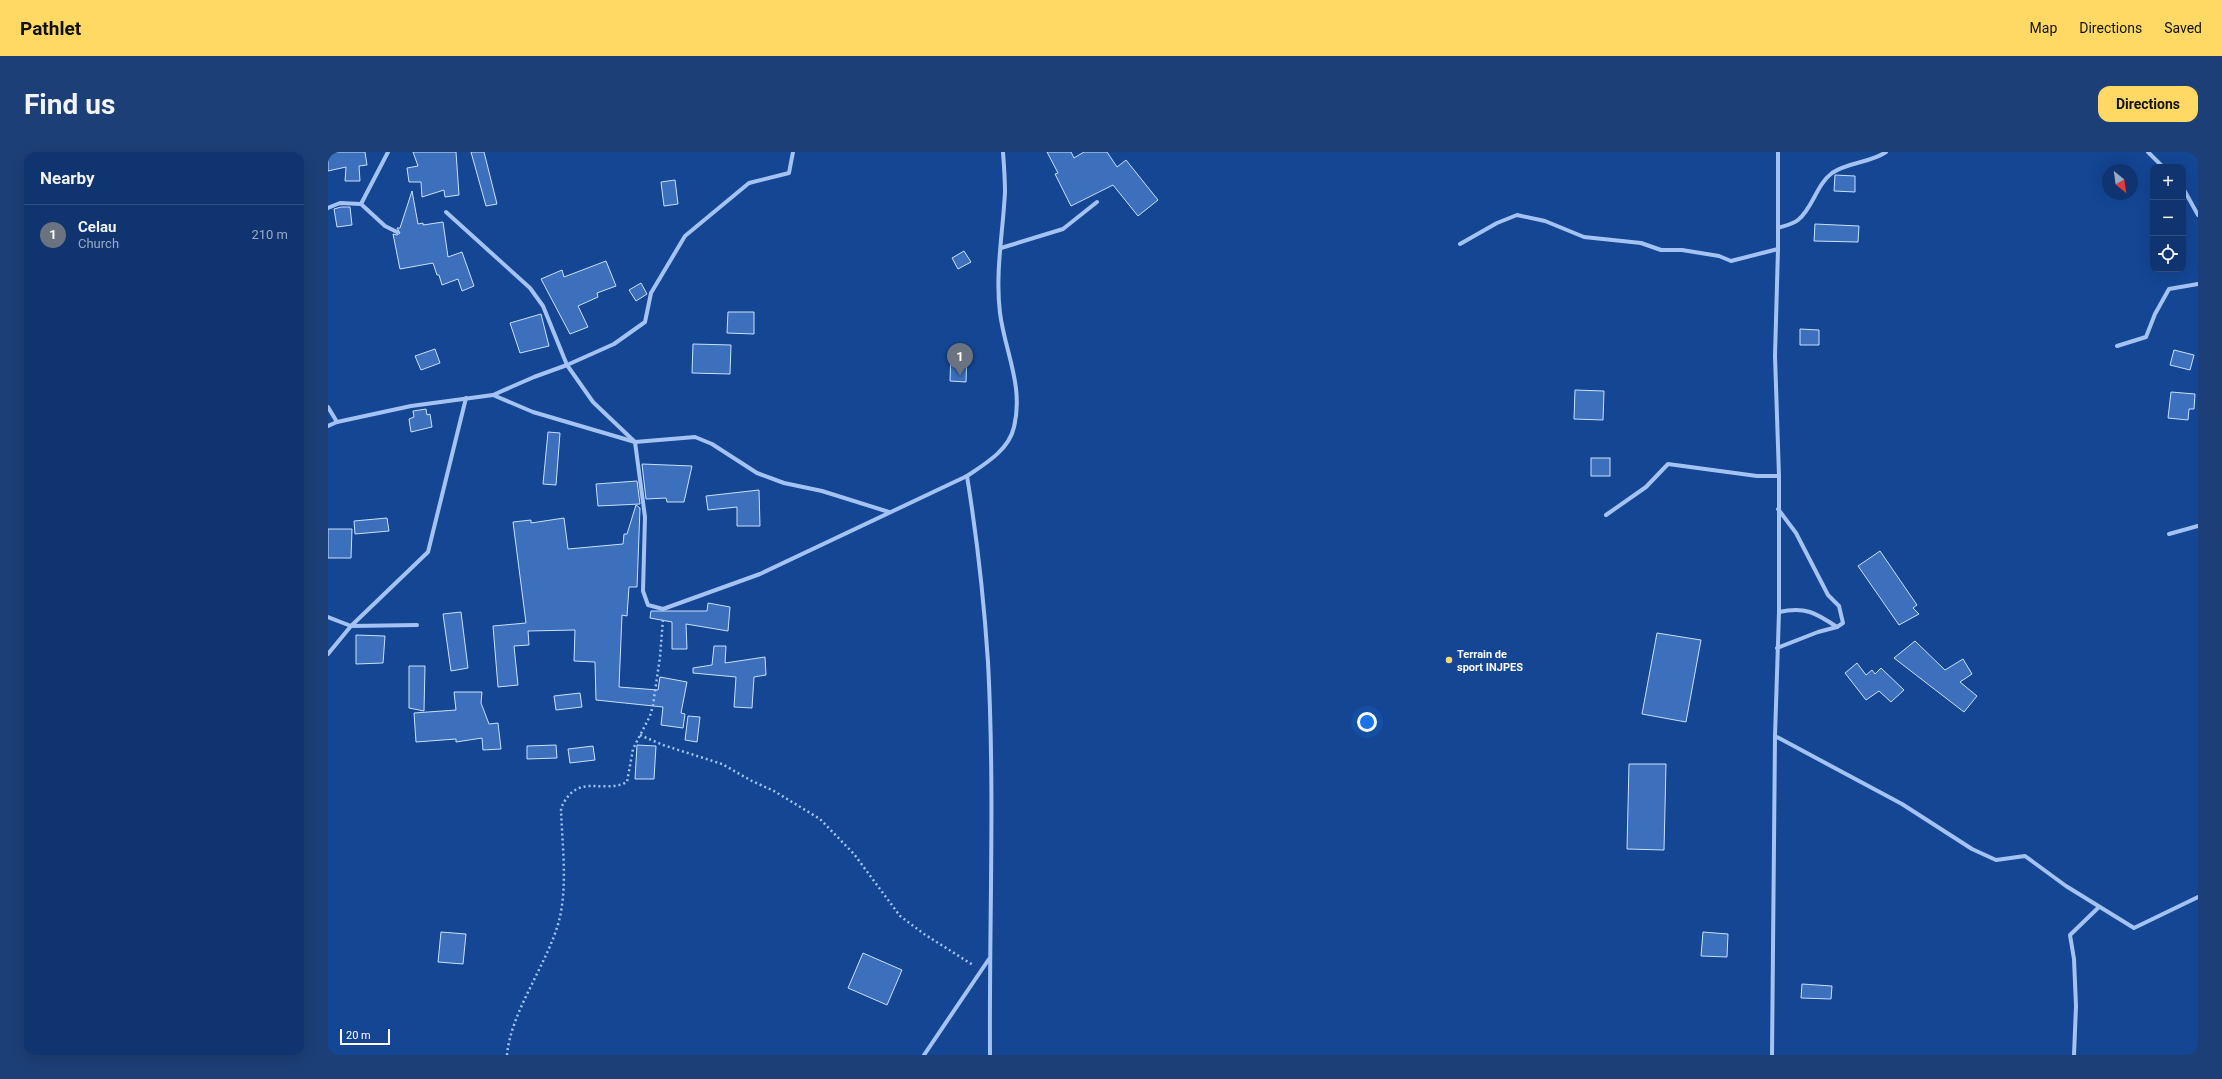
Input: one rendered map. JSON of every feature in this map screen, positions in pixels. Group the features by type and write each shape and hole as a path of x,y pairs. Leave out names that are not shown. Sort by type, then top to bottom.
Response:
{"street":[{"path":"361,204 388,152"},
{"path":"328,426 337,422 411,406 493,395 614,344 645,322 651,293 685,236 749,182 789,173 792,152"},
{"path":"446,212 530,288 543,306 567,365 593,402 635,442 645,518 643,591 648,605 663,609 760,574 967,476 992,459 1008,442 1014,427 1017,397 1014,369 1000,313 1001,248 1005,191 1004,152"},
{"path":"1772,1055 1775,736 1779,612 1779,476 1775,356 1778,249 1778,152"},
{"path":"1778,228 1798,220 1815,194 1832,173 1861,162 1878,158 1886,152"},
{"path":"2148,152 2160,164"},
{"path":"2186,193 2198,215"},
{"path":"1001,248 1063,229 1097,202"},
{"path":"328,208 340,203 361,204 385,226 397,232"},
{"path":"1460,244 1497,223 1517,215 1552,224 1584,238 1641,243 1661,250 1682,250 1719,256 1731,261 1752,257 1778,249"},
{"path":"2117,346 2146,337 2155,314 2169,289 2198,284"},
{"path":"493,395 533,412 635,442 695,436 712,444 757,474 784,483 822,491 889,512"},
{"path":"328,654 351,626 428,552 466,398"},
{"path":"328,407 337,422"},
{"path":"1606,514 1646,487 1668,464 1757,476 1779,476"},
{"path":"967,476 974,521 988,661 991,768 990,1055"},
{"path":"1778,509 1796,533 1828,595 1839,606 1843,623 1837,627 1818,632 1778,648"},
{"path":"2169,534 2198,526"},
{"path":"1779,612 1794,608 1805,610 1837,627"},
{"path":"328,617 351,626 417,625"},
{"path":"1775,736 1902,804 1972,850 1996,860 2025,856 2066,886 2134,928 2198,897"},
{"path":"2074,1055 2076,999 2074,958 2070,935 2099,907"},
{"path":"924,1055 990,959"}],"path":[{"path":"507,1055 513,1030 559,921 563,882 560,808 566,797 574,790 591,786 622,785 627,782 633,749 653,705 660,657 663,609"},
{"path":"640,735 663,745 722,764 752,781 774,791 820,819 854,854 900,916 924,934 981,970"}],"building":[{"path":"328,152 365,152 367,165 359,166 360,181 345,181 346,167 328,171"},
{"path":"413,152 456,152 459,195 445,197 444,190 422,197 421,182 409,182 407,168 418,166"},
{"path":"471,152 484,152 497,204 486,206"},
{"path":"1047,152 1071,152 1074,158 1084,152 1107,152 1117,167 1126,160 1158,200 1138,216 1113,185 1071,206 1055,174 1058,173"},
{"path":"1835,175 1855,176 1855,192 1834,191"},
{"path":"675,180 678,204 664,206 661,182"},
{"path":"412,191 418,224 423,223 423,225 443,222 448,257 462,252 474,286 462,291 458,279 442,285 433,263 400,269 393,234 397,235 400,233 397,228 400,228"},
{"path":"350,207 352,225 337,227 334,209"},
{"path":"1815,224 1859,226 1858,242 1814,241"},
{"path":"964,251 971,262 958,269 952,258"},
{"path":"606,261 616,286 597,293 598,297 578,306 588,327 570,334 541,279 562,270 564,277"},
{"path":"641,283 647,294 636,301 629,290"},
{"path":"728,312 754,312 754,334 727,333"},
{"path":"541,314 549,346 520,353 510,323"},
{"path":"1800,329 1819,330 1819,345 1800,345"},
{"path":"693,344 731,345 730,374 692,373"},
{"path":"435,349 440,363 421,370 415,356"},
{"path":"951,349 967,349 966,382 950,381"},
{"path":"2174,350 2194,355 2190,370 2170,365"},
{"path":"1575,390 1604,391 1603,420 1574,419"},
{"path":"2171,392 2195,394 2194,409 2189,409 2188,420 2168,418"},
{"path":"426,409 427,415 430,414 432,427 411,432 409,419 414,417 413,411"},
{"path":"548,432 560,433 556,485 543,484"},
{"path":"1591,458 1610,458 1610,476 1591,476"},
{"path":"642,464 692,466 684,502 667,502 666,498 646,499"},
{"path":"637,481 640,504 598,506 596,484"},
{"path":"759,490 760,526 737,526 737,507 708,510 706,496"},
{"path":"636,505 640,508 637,587 629,587 627,616 622,615 619,687 658,690 660,677 687,682 681,713 685,714 683,728 661,725 663,707 596,700 595,662 574,661 575,630 528,631 529,645 514,646 518,685 498,687 493,626 526,623 513,522 531,520 531,523 564,518 568,549 623,544 624,534 627,534"},
{"path":"387,518 389,531 355,534 354,521"},
{"path":"328,529 352,529 351,558 328,558"},
{"path":"1880,551 1917,605 1913,608 1919,614 1899,625 1858,566"},
{"path":"708,603 730,607 728,631 686,624 687,649 672,649 672,622 650,618 651,611 707,611"},
{"path":"461,612 468,668 451,671 443,614"},
{"path":"1657,633 1701,640 1686,722 1642,714"},
{"path":"356,635 385,636 383,663 356,664"},
{"path":"1915,641 1945,670 1963,659 1972,674 1960,682 1977,696 1964,712 1894,658"},
{"path":"714,646 726,646 725,663 765,657 766,675 754,677 752,708 734,707 736,677 693,673 693,668 712,665"},
{"path":"1857,663 1866,675 1872,670 1875,674 1881,668 1904,690 1891,702 1879,691 1866,700 1845,673"},
{"path":"409,666 425,666 424,711 409,708"},
{"path":"454,692 482,692 481,703 489,724 498,723 501,749 483,750 482,738 456,742 456,739 416,742 414,713 456,710"},
{"path":"580,693 582,707 556,710 554,696"},
{"path":"688,716 700,717 697,742 685,740"},
{"path":"556,745 557,758 527,759 527,746"},
{"path":"637,745 656,746 654,779 635,779"},
{"path":"593,746 595,760 570,763 568,749"},
{"path":"1629,764 1666,764 1664,850 1627,849"},
{"path":"441,932 466,934 463,964 438,962"},
{"path":"1703,932 1728,934 1727,957 1701,956"},
{"path":"863,953 902,970 887,1005 848,988"},
{"path":"1802,984 1832,986 1831,999 1801,998"}],"place":[{"name":"Celau","path":"960,376"},
{"name":"Terrain de sport INJPES","path":"1449,660"}]}
